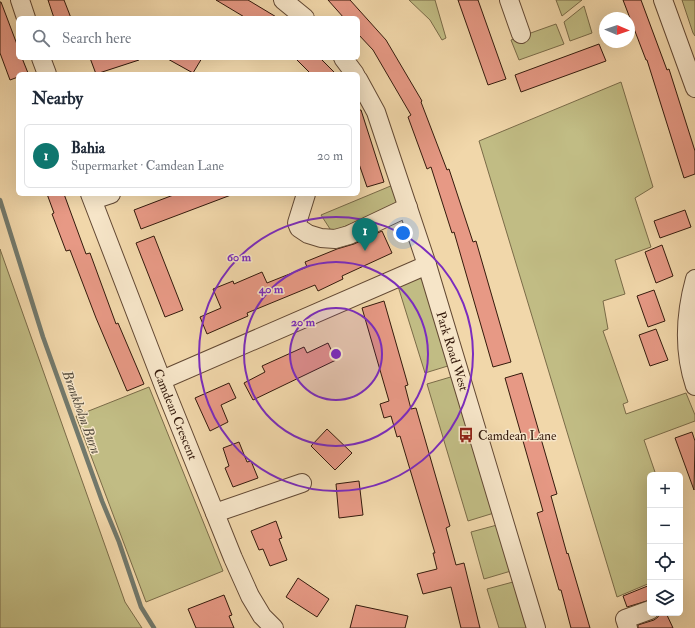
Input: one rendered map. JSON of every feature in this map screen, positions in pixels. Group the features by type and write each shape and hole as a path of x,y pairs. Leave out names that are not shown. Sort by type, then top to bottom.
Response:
{"street":[{"path":"20,0 25,16"},
{"path":"283,0 303,16"},
{"path":"509,0 520,34"},
{"path":"663,0 692,70 695,88"},
{"path":"42,60 46,72"},
{"path":"344,60 354,72"},
{"name":"Park Road West","path":"360,83 376,112 427,264 536,628"},
{"path":"305,196 297,223 299,228 308,234 322,238 335,239 349,235 408,207"},
{"name":"Camdean Crescent","path":"92,197 162,380 250,596 262,616 274,628"},
{"path":"162,380 427,264"},
{"path":"695,279 689,300 686,328 688,352 695,386"},
{"path":"215,513 302,483"},
{"path":"628,628 625,619 647,611"}],"shaded area":[{"path":"409,0 435,0 446,38 442,40 430,20"},
{"path":"556,0 582,0 562,16"},
{"path":"682,0 695,0 695,36 693,33"},
{"path":"584,6 592,33 570,41 564,22"},
{"path":"556,24 564,44 519,60 511,40"},
{"path":"621,82 653,187 635,198 651,247 615,260 625,294 603,301 608,329 603,331 628,402 623,404 626,414 686,393 695,415 695,421 644,440 655,472 647,472 647,584 617,597 479,141"},
{"path":"393,185 397,204 332,232 321,215"},
{"path":"0,249 125,602 142,628 0,628"},
{"path":"414,276 426,281 451,365 425,373 397,283"},
{"path":"454,376 494,513 468,521 427,384"},
{"path":"149,387 223,571 146,602 76,416"},
{"path":"497,525 511,571 484,579 471,532"},
{"path":"513,582 527,628 499,628 487,589"}],"building":[{"path":"48,0 64,0 70,16 53,16"},
{"path":"216,0 248,0 275,16 243,16"},
{"path":"328,0 350,0 386,40 422,101 421,102 447,170 449,169 473,242 476,241 511,362 493,367 454,232 452,233 431,167 427,169 408,117 411,115 373,50 360,36 360,16 342,16"},
{"path":"458,0 478,0 506,79 488,85"},
{"path":"623,0 641,0 667,70 669,69 695,151 695,174 684,178 647,60 635,31 635,12 628,12"},
{"path":"1,2 16,42 16,60 23,60 28,72 16,72 16,78 10,80 0,53"},
{"path":"599,44 599,48 601,48 606,61 521,92 515,75"},
{"path":"91,60 139,60 102,72 95,72"},
{"path":"170,60 201,60 194,72"},
{"path":"297,60 322,60 334,72 309,72"},
{"path":"360,110 384,182 367,187 360,167"},
{"path":"48,196 65,196 86,254 90,253 116,324 118,323 144,384 127,391 96,318 70,250 66,251 52,214 54,213"},
{"path":"171,196 228,196 141,229 134,210"},
{"path":"685,210 691,227 660,238 654,221"},
{"path":"382,231 392,253 342,276 343,279 318,291 315,285 247,313 248,316 207,334 200,317 221,308 213,289 233,281 234,284 262,272 267,283 307,267 305,262 354,244"},
{"path":"154,236 183,310 165,317 136,243"},
{"path":"662,245 673,276 656,283 645,252"},
{"path":"654,290 665,321 648,327 637,296"},
{"path":"384,301 408,385 405,386 411,409 416,408 450,526 446,528 456,565 464,563 480,628 461,628 451,587 423,594 417,574 437,569 433,553 435,553 400,436 397,437 391,416 384,418 380,404 389,401 362,308"},
{"path":"656,329 668,360 650,366 639,335"},
{"path":"328,343 336,360 253,400 244,383 265,372 262,366 304,347 307,353"},
{"path":"522,373 557,494 551,496 590,628 571,628 537,513 543,511 505,378"},
{"path":"229,383 236,398 221,405 228,422 210,431 195,398"},
{"path":"327,429 352,453 335,470 311,446"},
{"path":"692,432 695,441 694,490 675,438"},
{"path":"239,442 247,462 251,461 258,478 233,487 225,468 229,466 223,448"},
{"path":"359,481 363,515 339,518 336,484"},
{"path":"276,521 282,538 279,539 287,560 270,566 263,549 259,550 251,531"},
{"path":"298,578 329,599 317,617 286,597"},
{"path":"647,586 647,601 627,607 623,596"},
{"path":"224,595 232,615 229,616 234,628 196,628 188,609"},
{"path":"356,605 408,616 405,628 350,628"},
{"path":"667,616 673,628 638,628 638,625 654,620 658,617"}],"waterway":[{"name":"Brankholm Burn","path":"0,200 43,337 102,501 119,542 141,607 154,628"}],"place":[{"name":"Bahia","path":"365,251"},
{"name":"Camdean Lane","path":"466,435"}]}
